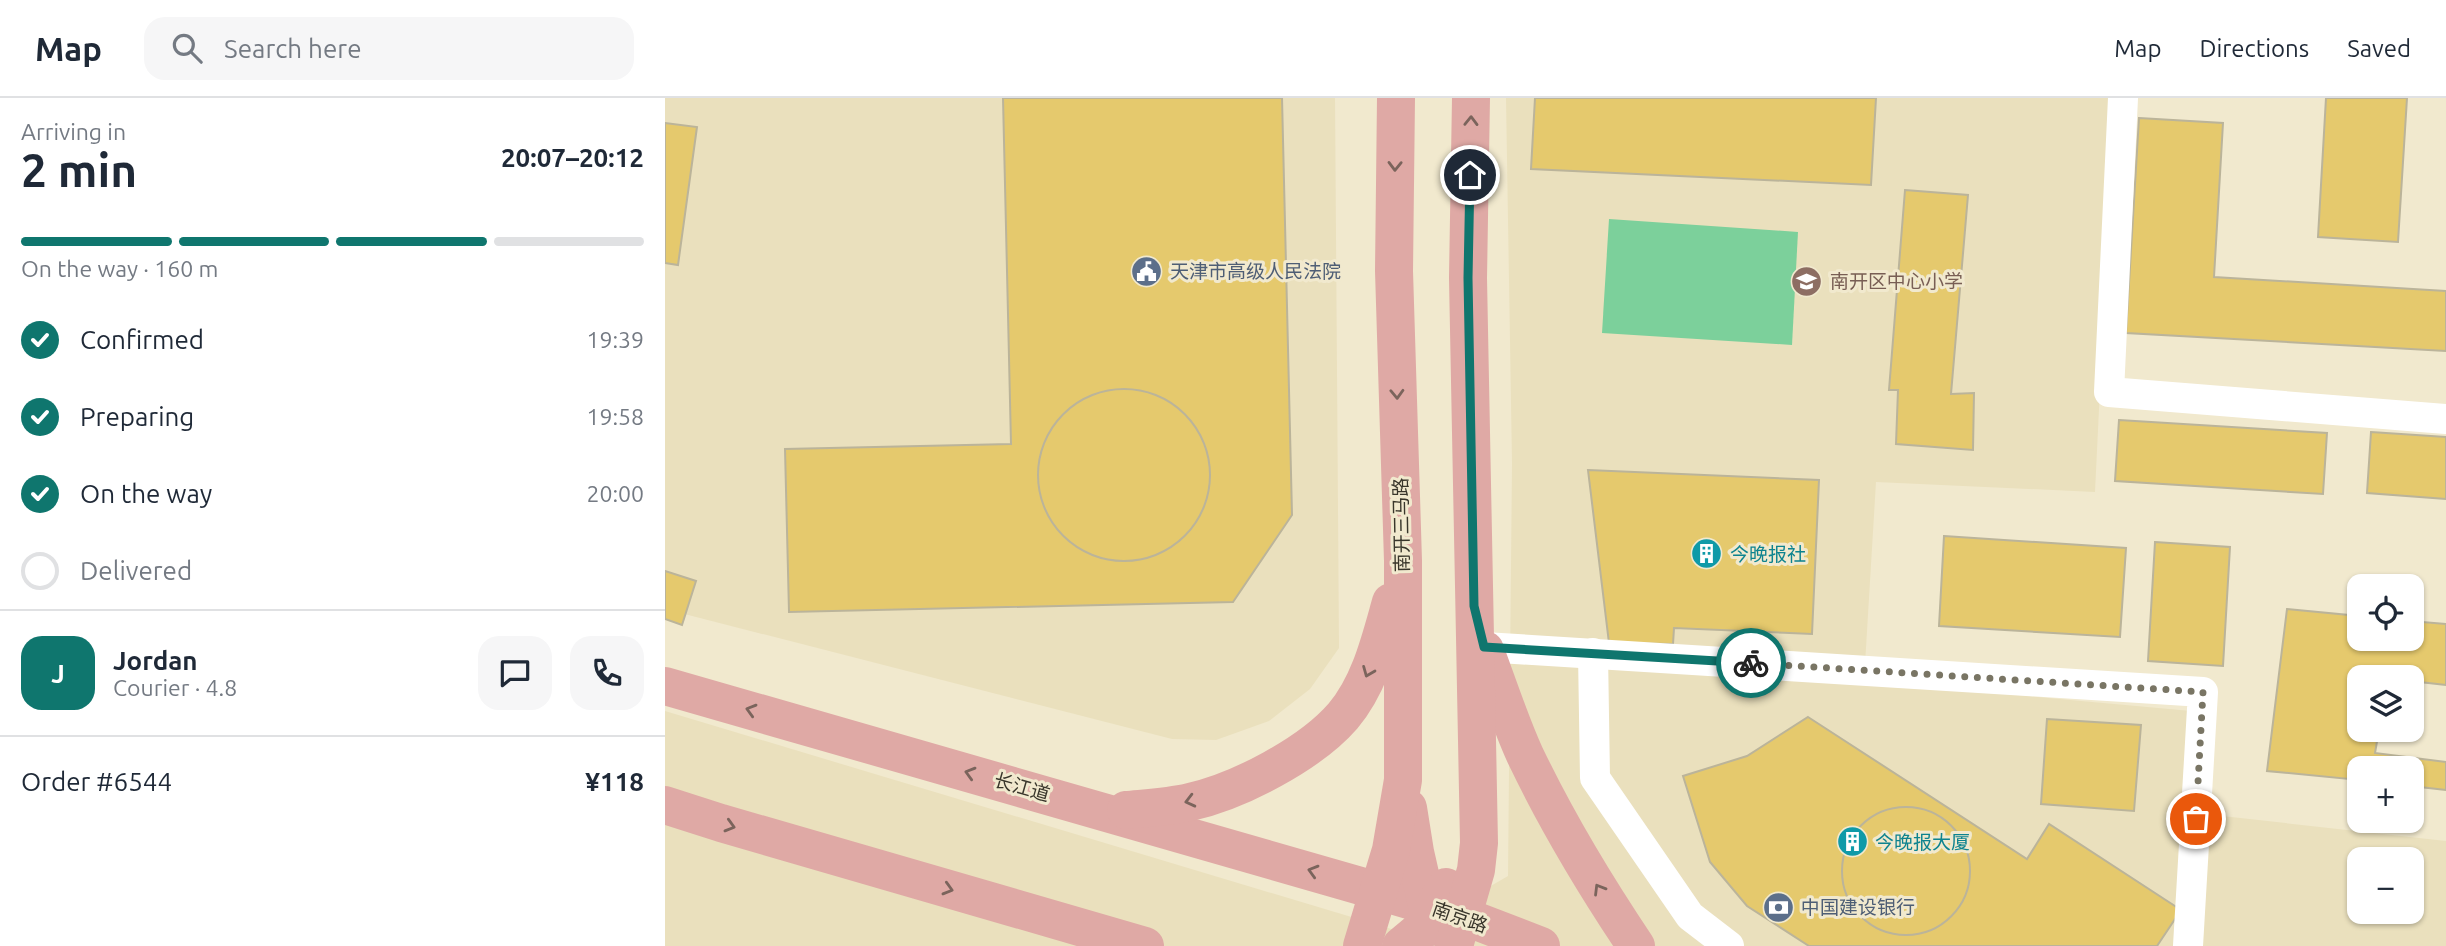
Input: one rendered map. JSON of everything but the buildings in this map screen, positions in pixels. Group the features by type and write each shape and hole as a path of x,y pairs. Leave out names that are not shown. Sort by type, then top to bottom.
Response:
{"main road":[{"name":"南开三马路","path":"1362,946 1393,837 1403,780 1403,561 1394,271 1396,98"},
{"path":"1401,946 1419,931 1441,923 1476,870 1479,843 1468,278 1471,98"},
{"path":"1106,811 1162,807 1204,797 1262,774 1322,735 1344,715 1363,686 1403,561"},
{"path":"1474,606 1484,647 1524,753 1578,855 1636,946"},
{"name":"长江道","path":"665,686 1378,891"},
{"path":"1403,764 1415,852 1441,923"},
{"path":"665,805 1145,946"},
{"name":"南京路","path":"1378,891 1441,923 1541,946"}],"street":[{"path":"2123,98 2109,392 2446,418"},
{"path":"1484,647 2203,692 2187,946"},
{"path":"1593,653 1595,778 1690,916 1729,946"}],"shaded area":[{"path":"665,98 1335,98 1339,648 1310,689 1269,721 1216,740 1172,739 665,609"},
{"path":"1506,98 2114,98 2095,492 1876,482 1864,681 2213,713 2204,814 2347,830 2347,833 2374,833 2446,841 2446,946 665,946 665,711 1408,934 1508,876 1512,463"}],"green space":[{"path":"1609,219 1798,232 1792,345 1602,333"}],"way so far":[{"path":"1751,663 2203,692 2196,819"}],"place":[{"name":"天津市高级人民法院","path":"1147,271"},
{"name":"南开区中心小学","path":"1807,281"},
{"name":"今晚报社","path":"1707,554"},
{"name":"今晚报大厦","path":"1852,842"},
{"name":"中国建设银行","path":"1778,907"}],"route":[{"path":"1470,175 1468,278 1474,606 1484,647 1751,663"}]}
